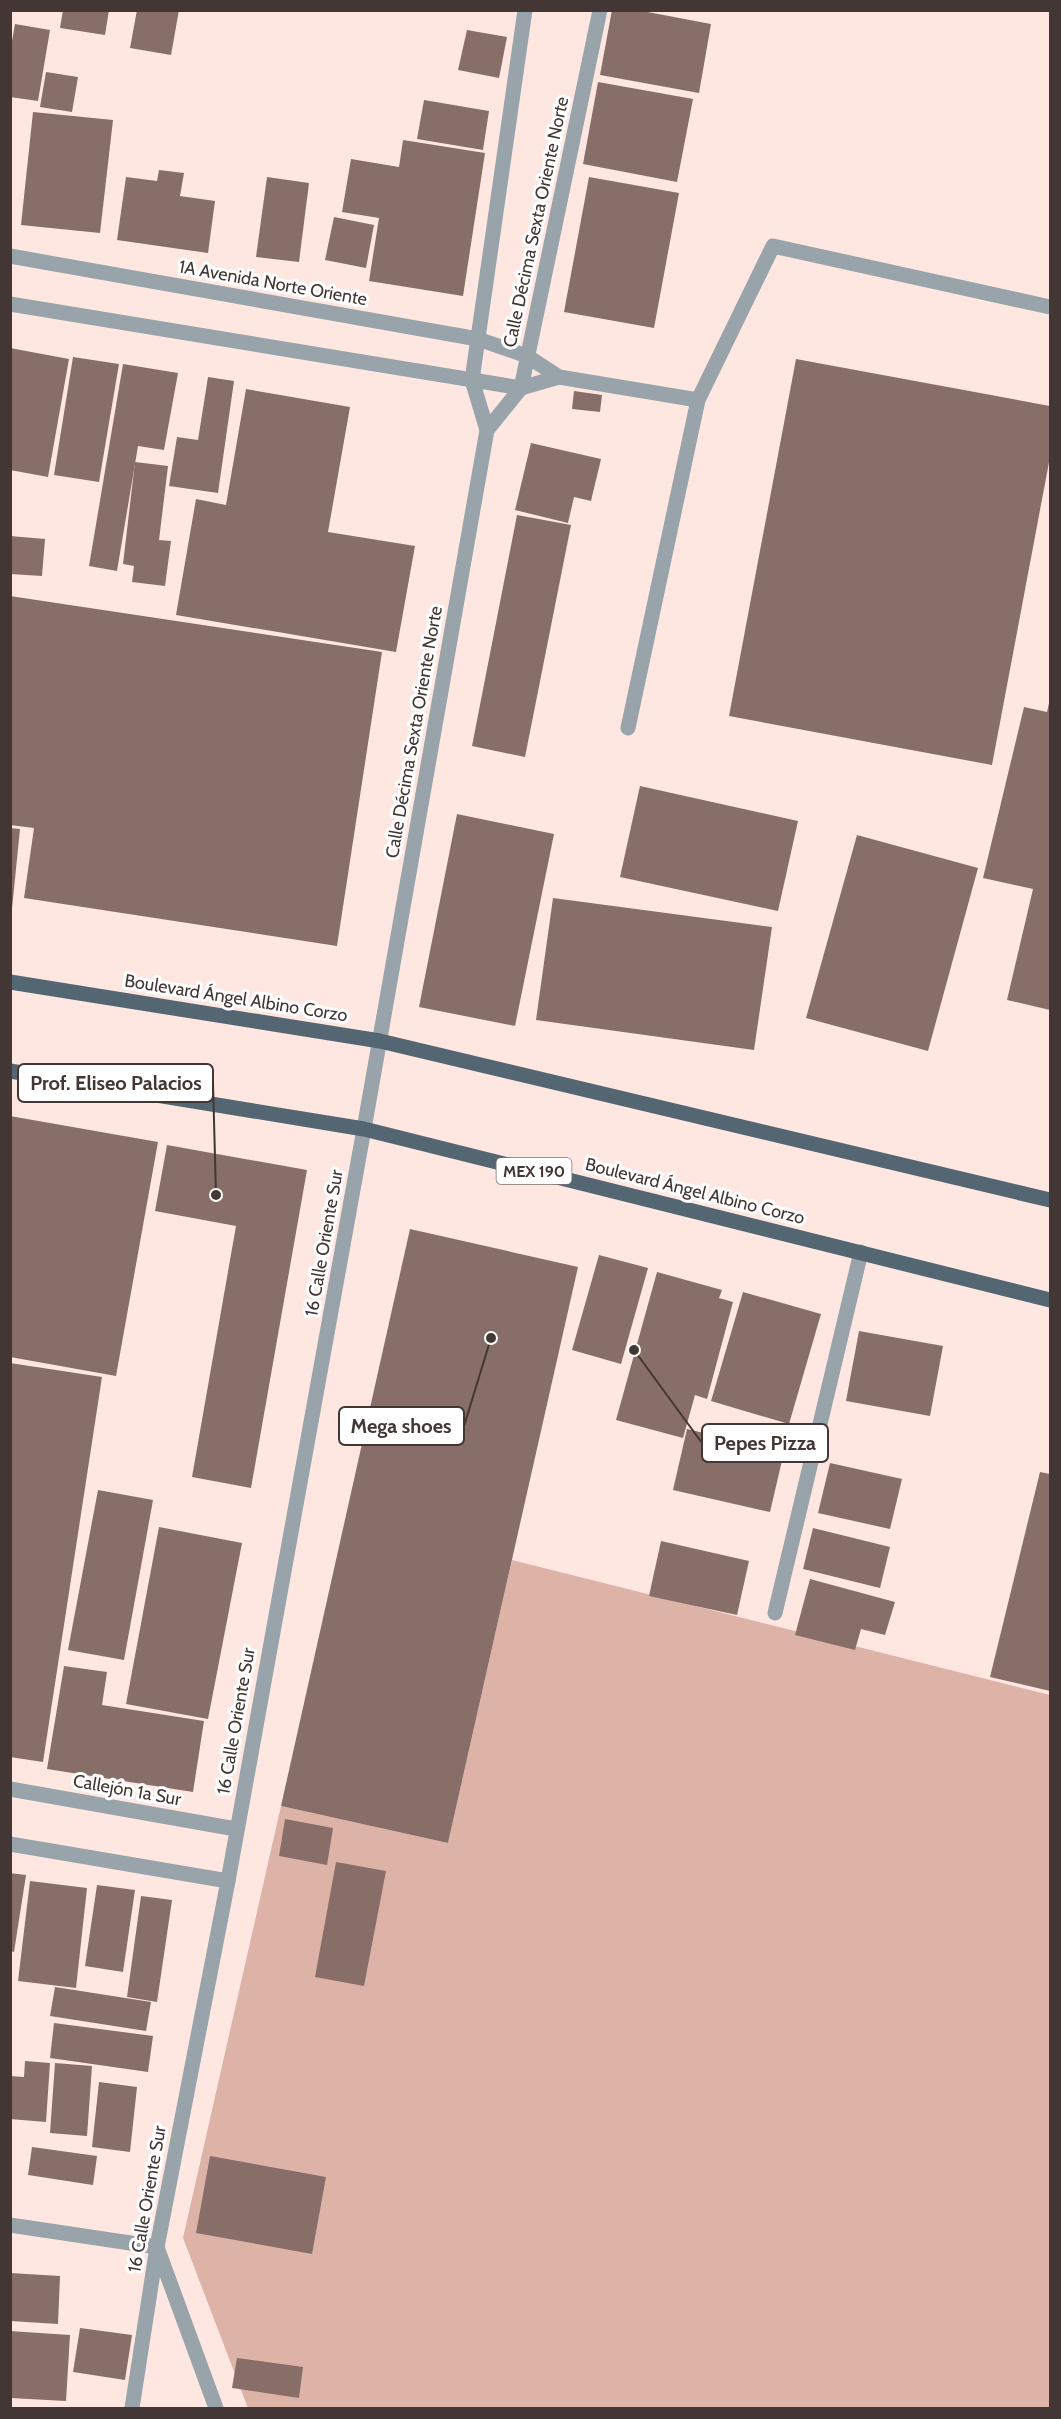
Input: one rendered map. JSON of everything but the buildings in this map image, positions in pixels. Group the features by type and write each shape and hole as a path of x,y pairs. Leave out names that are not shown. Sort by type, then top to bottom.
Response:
{"main road":[{"name":"Boulevard Ángel Albino Corzo","path":"10,982 380,1041 1050,1200"},
{"name":"Boulevard Ángel Albino Corzo","path":"10,1071 364,1129 1050,1300"}],"street":[{"name":"Calle Décima Sexta Oriente Norte","path":"380,1041 487,430 472,380 525,10"},
{"name":"Calle Décima Sexta Oriente Norte","path":"487,430 521,388 600,10"},
{"path":"628,728 698,400 773,246 1050,307"},
{"name":"1A Avenida Norte Oriente","path":"10,256 478,339 527,356 559,377"},
{"path":"10,304 521,388 559,377 698,400"},
{"name":"16 Calle Oriente Sur","path":"132,2409 157,2247 228,1881 380,1041"},
{"path":"775,1613 861,1252"},
{"name":"Callejón 1a Sur","path":"10,1789 236,1829"},
{"path":"10,1844 228,1881"},
{"path":"10,2225 157,2247 216,2409"}],"shaded area":[{"path":"512,1560 1050,1695 1050,2408 248,2408 183,2238 281,1806 448,1843"}],"place":[{"name":"Prof. Eliseo Palacios","path":"216,1195"},
{"name":"Mega shoes","path":"491,1338"},
{"name":"Pepes Pizza","path":"634,1350"}]}
